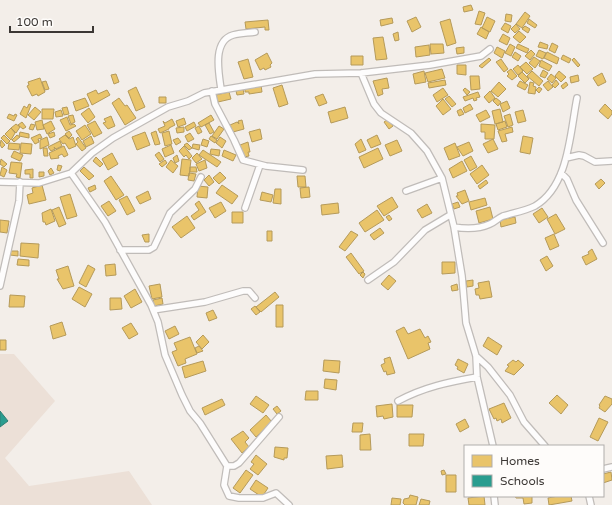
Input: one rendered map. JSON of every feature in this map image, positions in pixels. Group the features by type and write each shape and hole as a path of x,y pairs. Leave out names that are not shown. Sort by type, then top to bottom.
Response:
{"street":[{"path":"221,89 218,59 221,45 232,35 255,32"},
{"path":"0,182 38,183 71,173 92,153 113,138 168,107 212,91 314,74 361,73 460,61 480,56 490,49"},
{"path":"361,73 374,104 381,112 411,133 427,151 442,178 454,227 462,276 466,323 476,356 477,377 487,412 493,445"},
{"path":"212,91 215,104 243,160 260,165 304,170"},
{"path":"454,227 467,229 487,226 500,217 534,206 552,189 561,173 566,158 577,98"},
{"path":"566,158 579,155 600,163 612,161"},
{"path":"246,208 260,165"},
{"path":"71,173 105,222 153,310 158,322 165,355 182,395 190,411 200,423 227,466 224,485 228,496 239,498 263,498 276,493 289,505"},
{"path":"561,173 567,179 584,214 603,243"},
{"path":"120,250 149,250 154,247 170,213 195,189 201,177"},
{"path":"406,191 442,178"},
{"path":"0,286 3,261 19,202 20,182"},
{"path":"368,280 394,262 425,230 450,215"},
{"path":"153,310 206,302 243,291 249,292 255,298"},
{"path":"476,356 488,367 510,395 524,422 545,445"},
{"path":"398,401 416,391 438,384 477,377"},
{"path":"227,466 234,466 239,463 279,417"}],"shaded area":[{"path":"0,354 14,354 55,401 5,458 29,486 129,471 152,505 0,505"}],"building: Homes":[{"path":"471,5 473,10 464,12 463,7"},
{"path":"479,11 485,13 481,25 475,24"},
{"path":"525,12 530,16 522,28 516,24"},
{"path":"506,14 512,15 511,22 505,21"},
{"path":"416,17 421,27 412,32 407,21"},
{"path":"487,17 495,21 490,32 482,28"},
{"path":"392,18 393,23 381,26 380,20"},
{"path":"450,19 456,43 447,46 440,22"},
{"path":"529,19 537,25 535,28 527,23"},
{"path":"268,20 269,30 265,30 265,27 246,29 245,22"},
{"path":"505,23 511,26 508,33 501,29"},
{"path":"516,24 520,29 515,33 511,29"},
{"path":"525,26 530,29 528,33 522,29"},
{"path":"481,27 489,32 486,39 477,34"},
{"path":"519,31 526,37 520,43 513,37"},
{"path":"398,32 399,40 395,41 393,34"},
{"path":"503,34 510,38 507,45 499,41"},
{"path":"383,37 387,59 376,60 373,38"},
{"path":"540,42 548,45 547,49 538,47"},
{"path":"552,43 558,46 555,53 549,50"},
{"path":"430,44 443,44 444,53 431,54"},
{"path":"510,44 515,47 511,56 505,53"},
{"path":"518,44 529,49 527,53 516,48"},
{"path":"429,45 430,55 416,57 415,47"},
{"path":"464,47 464,53 457,54 456,48"},
{"path":"497,47 505,51 502,58 494,53"},
{"path":"531,50 535,54 530,60 525,56"},
{"path":"539,50 546,53 543,59 536,56"},
{"path":"515,52 521,56 518,61 512,57"},
{"path":"547,52 559,58 557,64 544,58"},
{"path":"267,53 272,63 270,65 271,67 265,70 264,68 260,70 255,60"},
{"path":"563,55 571,59 569,63 561,59"},
{"path":"351,56 363,56 363,65 351,65"},
{"path":"534,57 540,61 535,68 529,63"},
{"path":"489,58 491,60 482,68 479,66"},
{"path":"574,58 580,65 578,67 572,60"},
{"path":"248,59 253,77 244,79 238,62"},
{"path":"501,59 508,69 504,72 496,62"},
{"path":"541,60 552,66 549,71 539,66"},
{"path":"526,62 533,69 527,74 520,67"},
{"path":"457,65 466,65 466,75 457,74"},
{"path":"518,65 523,71 518,75 513,69"},
{"path":"442,69 445,78 428,82 425,73"},
{"path":"511,69 517,76 512,80 507,76 509,74 507,72"},
{"path":"543,70 548,73 545,78 540,76"},
{"path":"424,71 426,82 415,84 413,74"},
{"path":"532,71 543,81 539,86 527,76"},
{"path":"559,71 566,77 561,82 555,76"},
{"path":"522,72 529,79 525,83 518,76"},
{"path":"602,73 606,82 598,86 593,78"},
{"path":"116,74 119,82 114,84 111,75"},
{"path":"551,74 556,78 552,83 547,79"},
{"path":"578,75 579,81 571,83 570,77"},
{"path":"470,76 479,76 480,89 471,90"},
{"path":"40,78 45,92 38,96 37,94 32,96 27,86 29,85 28,82"},
{"path":"387,78 389,88 382,89 383,94 378,96 373,81"},
{"path":"445,80 446,85 429,88 428,83"},
{"path":"556,80 559,84 555,88 552,85"},
{"path":"46,81 49,89 45,90 42,82"},
{"path":"520,81 528,85 525,90 517,86"},
{"path":"548,81 553,87 548,91 543,85"},
{"path":"499,82 506,89 498,97 491,91"},
{"path":"530,82 534,83 533,86 536,87 535,94 528,93"},
{"path":"566,82 568,85 563,89 561,86"},
{"path":"261,85 262,92 249,94 249,92 245,92 245,89"},
{"path":"282,85 288,104 279,107 273,88"},
{"path":"136,87 145,107 136,111 128,91"},
{"path":"539,87 542,89 539,93 536,90"},
{"path":"443,88 448,95 437,102 433,95"},
{"path":"465,88 470,92 467,95 463,90"},
{"path":"243,89 244,94 237,95 236,91"},
{"path":"96,90 98,94 107,90 110,95 92,105 87,94"},
{"path":"490,91 495,98 489,103 484,97"},
{"path":"229,92 231,99 218,102 216,95"},
{"path":"478,92 480,97 476,98 477,100 474,101 473,98 465,101 463,97"},
{"path":"323,94 327,103 319,106 315,97"},
{"path":"449,96 456,104 452,107 445,99"},
{"path":"159,97 166,97 166,103 159,103"},
{"path":"85,98 89,106 76,111 73,102"},
{"path":"119,98 125,106 127,105 136,118 125,125 112,103"},
{"path":"496,98 501,102 498,106 493,101"},
{"path":"443,99 451,109 443,115 436,106"},
{"path":"507,101 510,108 503,112 500,104"},
{"path":"29,104 31,105 26,118 20,114 24,106 27,108"},
{"path":"470,104 473,109 465,113 463,108"},
{"path":"605,104 612,111 612,114 608,119 599,111"},
{"path":"35,107 41,112 34,120 28,115"},
{"path":"67,107 69,114 64,115 62,108"},
{"path":"345,107 348,118 331,123 328,112"},
{"path":"89,108 95,117 88,123 81,114"},
{"path":"42,109 54,109 53,119 42,119"},
{"path":"461,109 464,114 459,116 457,111"},
{"path":"500,109 503,122 495,124 492,111"},
{"path":"61,110 63,116 56,117 55,112"},
{"path":"486,110 490,117 480,122 476,115"},
{"path":"523,110 526,121 518,123 515,112"},
{"path":"9,114 14,116 15,114 17,115 14,121 7,118"},
{"path":"510,114 513,125 508,127 504,116"},
{"path":"73,115 75,122 71,124 68,116"},
{"path":"211,115 214,120 201,127 198,123"},
{"path":"111,116 115,126 108,129 103,123 106,122 104,119"},
{"path":"67,117 70,125 74,124 76,126 66,131 60,120"},
{"path":"184,118 186,124 178,127 176,121"},
{"path":"172,119 175,125 160,133 158,129 165,126 163,121 165,123"},
{"path":"388,119 393,126 389,129 384,122"},
{"path":"42,120 44,129 37,130 35,122"},
{"path":"242,120 244,129 233,132 230,125 237,122 239,124 238,121"},
{"path":"51,121 55,129 47,134 43,125"},
{"path":"95,121 102,133 94,137 87,125"},
{"path":"505,121 507,127 498,130 496,124"},
{"path":"22,122 26,127 23,129 18,125"},
{"path":"194,122 196,126 187,131 185,127"},
{"path":"209,123 214,132 210,134 205,125"},
{"path":"16,124 20,127 16,133 11,128"},
{"path":"31,124 35,125 33,130 29,129"},
{"path":"481,124 495,125 494,139 485,139 485,132 481,132"},
{"path":"85,125 91,134 82,140 76,131"},
{"path":"199,126 202,132 198,134 195,128"},
{"path":"219,126 224,129 217,139 212,136"},
{"path":"184,127 184,132 177,133 176,128"},
{"path":"512,127 513,132 505,134 507,141 502,142 498,131"},
{"path":"11,128 15,133 11,140 5,134"},
{"path":"260,129 262,139 252,142 249,132"},
{"path":"69,131 72,135 69,138 65,134"},
{"path":"156,131 160,144 155,145 151,133"},
{"path":"169,131 172,144 165,146 162,133"},
{"path":"20,132 29,134 29,138 19,136"},
{"path":"54,132 55,136 50,138 48,134"},
{"path":"145,132 150,145 137,150 132,137"},
{"path":"190,133 194,139 188,142 185,136"},
{"path":"40,134 42,138 38,139 39,142 35,144 31,138"},
{"path":"4,135 10,141 7,144 1,138"},
{"path":"17,135 20,137 14,142 12,140"},
{"path":"65,135 69,139 73,137 76,146 69,149 65,143 63,144 59,139"},
{"path":"377,135 381,144 371,148 367,140"},
{"path":"91,136 94,143 86,147 83,141"},
{"path":"211,136 217,140 215,143 209,139"},
{"path":"523,136 533,138 530,154 520,152"},
{"path":"47,137 49,145 40,149 40,140"},
{"path":"78,137 86,148 82,151 76,144 78,142 76,139"},
{"path":"220,137 226,141 222,148 216,143"},
{"path":"178,138 181,142 176,145 173,140"},
{"path":"203,139 209,141 207,147 201,145"},
{"path":"361,139 366,150 359,153 355,144"},
{"path":"493,139 498,149 488,153 483,144"},
{"path":"1,140 5,145 2,148 0,145"},
{"path":"397,140 402,151 390,156 385,145"},
{"path":"60,141 62,146 56,149 54,147 55,149 51,151 48,147"},
{"path":"248,142 250,152 248,152 249,156 244,157 240,145"},
{"path":"469,142 473,151 463,156 457,147"},
{"path":"9,143 20,144 19,150 8,149"},
{"path":"21,143 32,144 31,154 20,153"},
{"path":"187,143 192,148 189,150 184,145"},
{"path":"455,143 460,156 449,160 444,148"},
{"path":"193,144 200,145 199,150 192,148"},
{"path":"171,145 174,153 165,157 162,149"},
{"path":"64,146 68,155 64,157 62,154 58,156 59,158 51,159 49,153"},
{"path":"184,146 192,156 189,159 186,155 184,157 179,151"},
{"path":"43,148 47,148 48,156 44,156"},
{"path":"378,148 383,159 364,168 359,157"},
{"path":"211,149 220,150 219,156 210,154"},
{"path":"203,150 221,162 217,167 199,155"},
{"path":"224,150 236,155 233,161 222,156"},
{"path":"14,151 23,155 20,161 11,157"},
{"path":"159,152 164,159 160,162 155,155"},
{"path":"112,153 118,164 108,170 102,159"},
{"path":"197,153 202,159 196,163 192,158"},
{"path":"177,155 179,161 175,163 173,158"},
{"path":"471,156 477,167 470,171 464,160"},
{"path":"96,157 103,164 100,167 93,161"},
{"path":"1,159 7,164 4,167 0,164"},
{"path":"182,159 191,160 189,176 180,175"},
{"path":"165,160 167,163 162,167 159,164"},
{"path":"171,160 178,166 173,173 166,167"},
{"path":"205,160 207,168 199,171 196,164"},
{"path":"462,161 467,171 453,178 449,169"},
{"path":"11,162 22,163 20,178 16,177 17,174 9,173"},
{"path":"58,165 62,166 60,171 57,170"},
{"path":"482,165 489,175 477,184 470,174"},
{"path":"2,167 7,170 4,177 0,175"},
{"path":"84,167 94,176 89,180 80,171"},
{"path":"190,167 196,167 197,172 190,172"},
{"path":"51,168 54,173 50,175 48,171"},
{"path":"33,169 33,178 30,178 30,174 25,174 25,170"},
{"path":"39,172 44,172 44,176 39,177"},
{"path":"220,172 226,178 219,184 213,178"},
{"path":"189,173 196,174 194,181 188,180"},
{"path":"209,175 214,182 209,186 204,180"},
{"path":"111,176 124,195 116,200 104,181"},
{"path":"297,176 305,176 306,187 298,187"},
{"path":"601,179 605,183 599,189 595,184"},
{"path":"486,180 488,183 480,189 478,186"},
{"path":"42,185 46,200 29,204 27,195 33,193 32,188"},
{"path":"95,185 96,189 90,192 88,188"},
{"path":"222,185 238,196 232,204 216,193"},
{"path":"198,186 208,187 207,198 197,197"},
{"path":"309,187 310,197 301,198 300,188"},
{"path":"275,189 281,189 281,204 273,203"},
{"path":"465,190 469,201 462,204 456,196 458,196 457,193"},
{"path":"148,191 151,199 140,204 136,197"},
{"path":"262,192 273,195 271,202 260,200"},
{"path":"70,194 77,216 67,219 60,197"},
{"path":"127,196 135,211 127,215 119,200"},
{"path":"392,197 398,207 384,216 377,206"},
{"path":"485,198 487,205 471,210 469,202"},
{"path":"109,201 116,211 108,216 101,206"},
{"path":"199,201 206,212 194,220 191,216 199,210 195,204"},
{"path":"221,202 226,211 215,218 209,208"},
{"path":"458,202 460,207 454,209 452,204"},
{"path":"338,203 339,213 322,215 321,205"},
{"path":"427,204 432,213 422,218 417,210"},
{"path":"59,207 66,224 59,227 52,210"},
{"path":"490,207 493,219 479,223 476,211"},
{"path":"542,208 548,217 539,223 533,214"},
{"path":"51,209 55,221 46,225 45,222 43,222 42,213"},
{"path":"377,210 384,220 365,232 359,223"},
{"path":"232,212 243,212 243,223 232,223"},
{"path":"556,214 565,229 555,234 547,219"},
{"path":"389,215 392,219 389,221 386,217"},
{"path":"187,216 195,228 181,238 172,227"},
{"path":"515,217 516,223 501,227 500,220"},
{"path":"0,220 9,221 7,233 0,232"},
{"path":"380,228 384,233 374,240 370,235"},
{"path":"267,231 272,231 272,241 267,241"},
{"path":"351,231 358,235 345,251 339,247"},
{"path":"149,234 149,242 145,242 142,235"},
{"path":"554,234 559,246 550,250 545,238"},
{"path":"21,243 39,244 38,258 20,256"},
{"path":"592,249 597,259 586,265 582,257 589,254 588,252"},
{"path":"10,251 18,251 18,256 10,255"},
{"path":"351,253 364,271 359,274 346,257"},
{"path":"547,256 553,266 546,271 540,260"},
{"path":"18,259 29,260 29,266 17,265"},
{"path":"442,262 455,262 455,273 442,274"},
{"path":"115,264 116,275 106,276 105,265"},
{"path":"88,265 95,269 86,287 79,283"},
{"path":"68,266 74,286 63,289 57,279 59,279 56,270"},
{"path":"363,272 365,274 363,278 360,275"},
{"path":"389,275 396,281 388,290 381,284"},
{"path":"473,280 473,286 467,287 466,281"},
{"path":"489,281 492,297 480,299 479,295 476,295 475,289 479,288 478,283"},
{"path":"160,284 162,297 152,299 149,286"},
{"path":"457,284 458,290 452,291 451,286"},
{"path":"79,287 92,294 85,307 72,299"},
{"path":"135,289 142,302 131,308 124,296"},
{"path":"275,292 279,297 261,312 256,307"},
{"path":"10,295 25,296 24,307 9,307"},
{"path":"110,298 121,298 122,309 110,310"},
{"path":"162,298 163,304 154,306 153,300"},
{"path":"276,305 283,305 283,327 276,327"},
{"path":"255,306 260,312 256,315 251,309"},
{"path":"213,310 217,318 209,321 206,313"},
{"path":"62,322 66,335 53,339 50,326"},
{"path":"131,323 138,334 129,339 122,328"},
{"path":"175,326 179,334 169,339 165,331"},
{"path":"404,327 408,334 420,329 425,338 428,336 431,342 428,343 430,349 408,359 396,331"},
{"path":"203,335 209,342 202,349 196,342"},
{"path":"190,337 197,354 185,359 186,363 178,366 172,352 177,350 174,343"},
{"path":"488,337 502,346 497,355 483,346"},
{"path":"0,340 6,340 6,350 0,350"},
{"path":"199,346 203,351 197,353 195,348"},
{"path":"390,357 395,373 387,375 386,371 384,372 381,365 385,363 384,359"},
{"path":"458,359 468,364 464,373 457,369 458,367 455,365"},
{"path":"324,360 340,361 339,373 323,371"},
{"path":"513,360 516,362 518,360 524,365 514,375 505,371 509,366 507,365"},
{"path":"203,361 206,371 185,378 182,367"},
{"path":"325,379 337,380 336,390 324,388"},
{"path":"306,391 318,391 318,400 305,400"},
{"path":"557,395 568,405 561,414 549,403"},
{"path":"256,396 269,405 263,413 250,404"},
{"path":"605,396 612,399 612,404 605,412 599,408 599,405"},
{"path":"222,399 225,405 205,415 202,408"},
{"path":"504,403 511,418 502,423 501,419 497,421 496,418 494,419 489,409"},
{"path":"392,404 393,417 384,419 383,416 377,417 376,406"},
{"path":"397,405 413,405 412,417 397,417"},
{"path":"277,406 281,411 277,414 273,409"},
{"path":"266,415 272,422 256,437 250,430"},
{"path":"599,418 608,422 598,441 590,437"},
{"path":"465,419 469,427 460,432 456,424"},
{"path":"353,423 363,423 362,432 352,432"},
{"path":"243,431 249,438 245,442 249,447 242,453 231,439"},
{"path":"370,434 371,450 360,450 360,435"},
{"path":"409,434 424,434 423,446 409,446"},
{"path":"275,447 288,448 287,458 284,458 284,460 274,457"},
{"path":"256,455 267,464 258,475 250,469 254,464 251,462"},
{"path":"342,455 343,467 327,469 326,456"},
{"path":"246,470 253,475 240,493 233,488"},
{"path":"444,470 446,474 442,475 441,471"},
{"path":"611,472 612,480 604,483 604,474"},
{"path":"446,475 456,475 456,492 446,492"},
{"path":"256,480 268,488 262,497 250,489"},
{"path":"410,495 418,497 416,505 405,505 403,503 404,499 409,498"},
{"path":"484,497 485,505 469,505 468,498"},
{"path":"532,497 532,503 524,504 523,498 516,498"},
{"path":"571,497 572,501 549,505 548,498"},
{"path":"392,498 401,499 400,505 391,505"},
{"path":"421,499 430,501 429,505 419,505"}],"building: Schools":[{"path":"0,411 8,421 0,427"}]}
